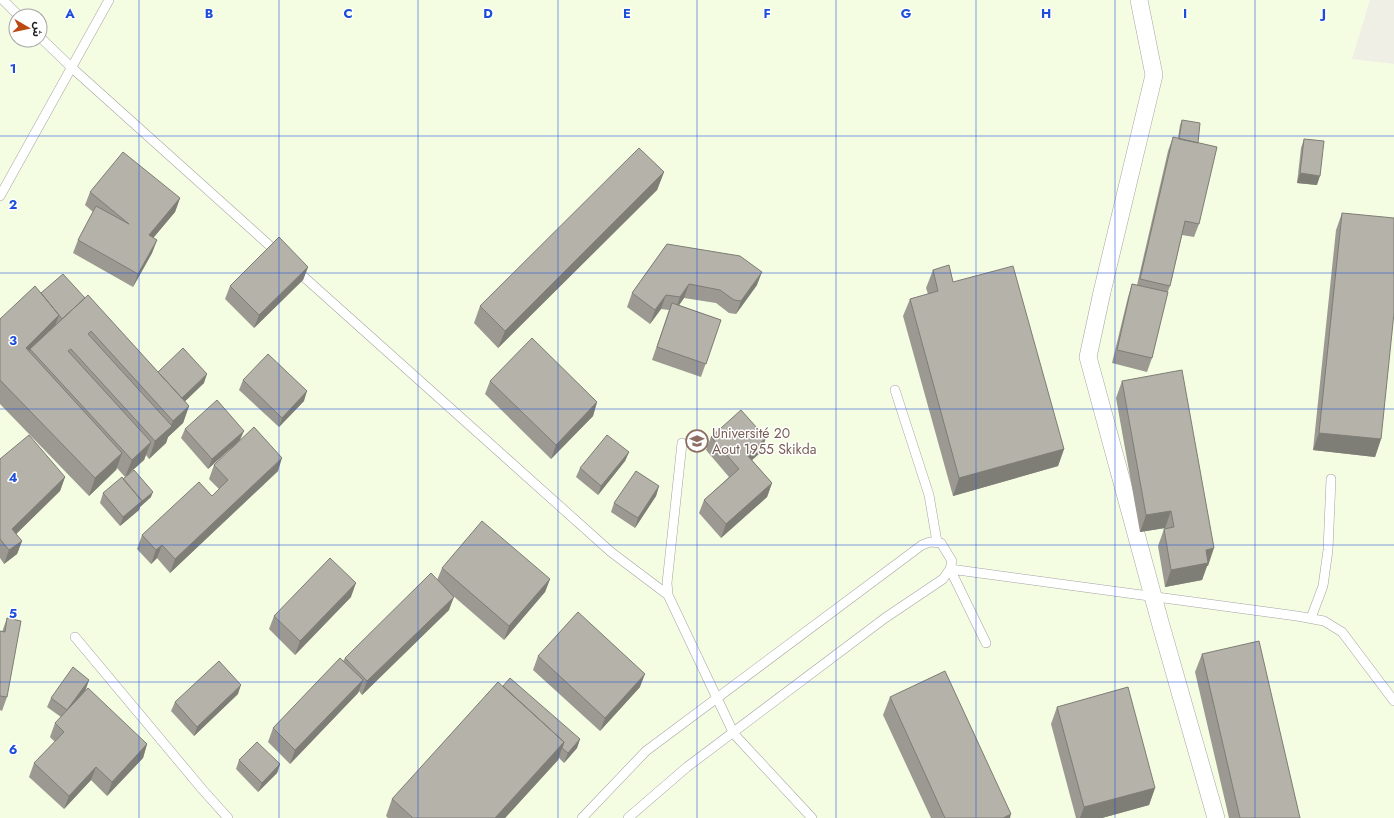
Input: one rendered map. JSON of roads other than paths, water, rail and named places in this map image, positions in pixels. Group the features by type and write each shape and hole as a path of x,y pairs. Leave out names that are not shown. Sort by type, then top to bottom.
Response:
{"street":[{"path":"1139,0 1154,75 1088,357 1160,622 1216,818"}],"lane":[{"path":"3,0 11,8"},
{"path":"0,196 109,0"},
{"path":"48,45 71,68 611,552 668,595"},
{"path":"895,390 929,495 937,542"},
{"path":"682,443 667,583 668,595 716,699 734,734 812,818"},
{"path":"1311,618 1323,586 1328,550 1331,479"},
{"path":"582,818 646,751 922,545 930,542 941,543 952,561 950,569 943,579 885,618 734,734 688,767 628,818"},
{"path":"950,569 1324,621 1342,632 1394,701"},
{"path":"950,569 986,643"},
{"path":"75,637 228,818"}],"place":[{"name":"Université 20 Aout 1955 Skikda","path":"697,441"}]}
